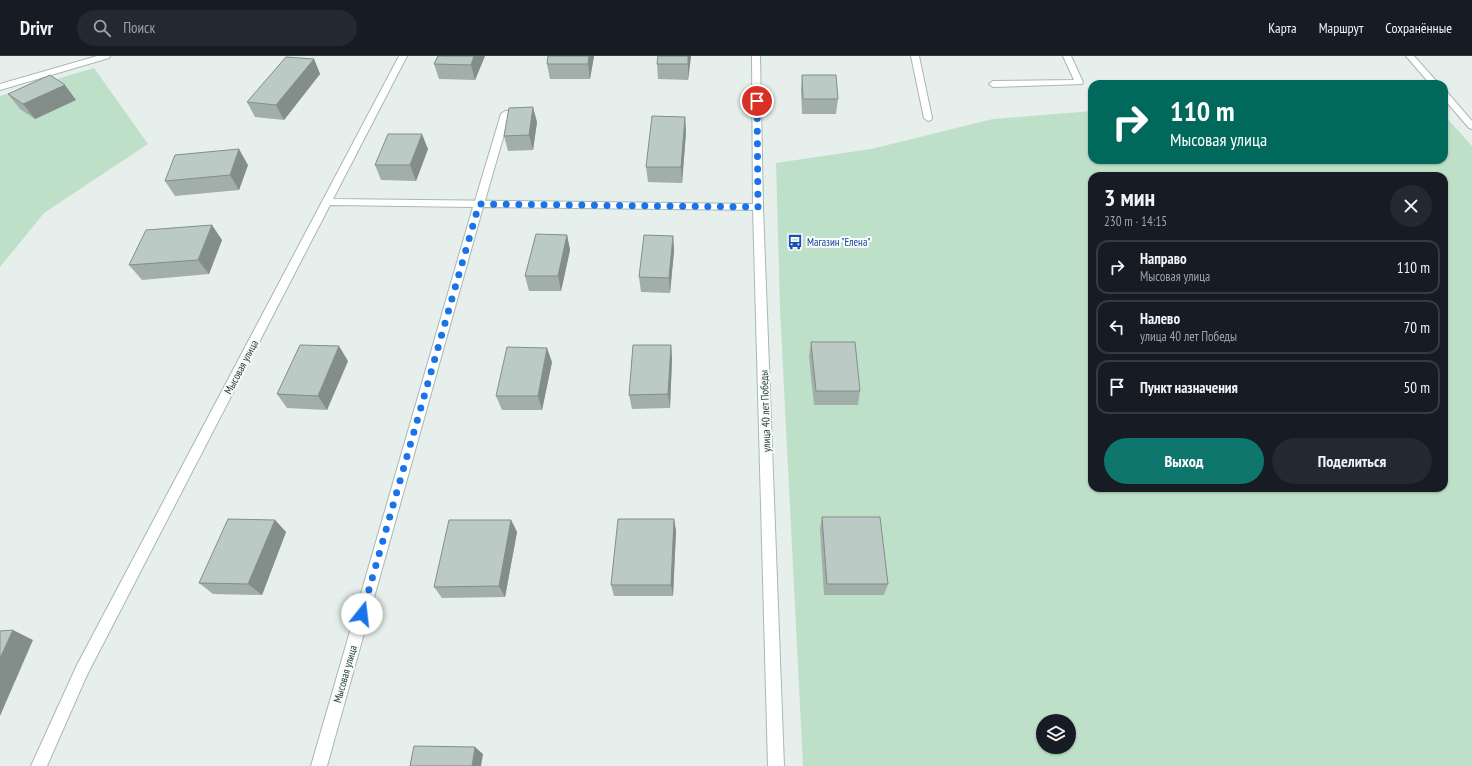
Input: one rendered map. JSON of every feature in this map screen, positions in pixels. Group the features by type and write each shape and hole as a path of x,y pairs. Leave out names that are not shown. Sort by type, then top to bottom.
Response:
{"street":[{"path":"0,88 106,56"},
{"name":"Мысовая улица","path":"40,766 82,670 403,56"},
{"name":"улица 40 лет Победы","path":"756,56 758,207 776,766"},
{"path":"914,56 928,118"},
{"path":"993,84 1079,82 1067,56"},
{"path":"1410,56 1431,80"},
{"path":"1448,99 1472,126"},
{"name":"Мысовая улица","path":"319,766 505,114 527,114"},
{"path":"327,202 758,207"}],"green space":[{"path":"94,68 148,144 44,213 0,267 0,96"},
{"path":"1088,111 1088,164 1448,164 1448,119 1472,146 1472,766 803,766 780,309 776,163 871,149 993,119"}],"building":[{"path":"438,56 474,56 471,65 434,64"},
{"path":"548,56 589,56 588,64 547,64"},
{"path":"658,56 688,56 688,64 657,64"},
{"path":"286,57 314,59 276,105 247,102"},
{"path":"50,75 65,85 23,104 8,94"},
{"path":"802,75 836,75 838,99 803,99"},
{"path":"533,107 529,135 504,136 509,108"},
{"path":"652,116 685,117 681,167 646,167"},
{"path":"388,134 422,134 410,165 375,165"},
{"path":"239,149 230,175 165,181 175,155"},
{"path":"212,225 198,260 129,265 146,230"},
{"path":"536,234 567,235 558,276 525,276"},
{"path":"644,235 673,236 669,278 639,277"},
{"path":"811,342 855,342 860,391 816,391"},
{"path":"300,345 339,346 318,396 277,394"},
{"path":"633,345 671,345 668,394 629,395"},
{"path":"507,347 547,348 538,396 496,396"},
{"path":"822,517 880,517 888,584 827,584"},
{"path":"228,519 275,520 248,584 199,583"},
{"path":"618,519 674,519 671,585 611,585"},
{"path":"449,520 511,520 499,586 434,587"},
{"path":"13,630 0,658 0,631"},
{"path":"414,746 475,747 472,766 410,766"}],"place":[{"name":"Магазин \"Елена\"","path":"795,242"}],"route":[{"path":"362,614 479,204 758,207 757,101"}]}
